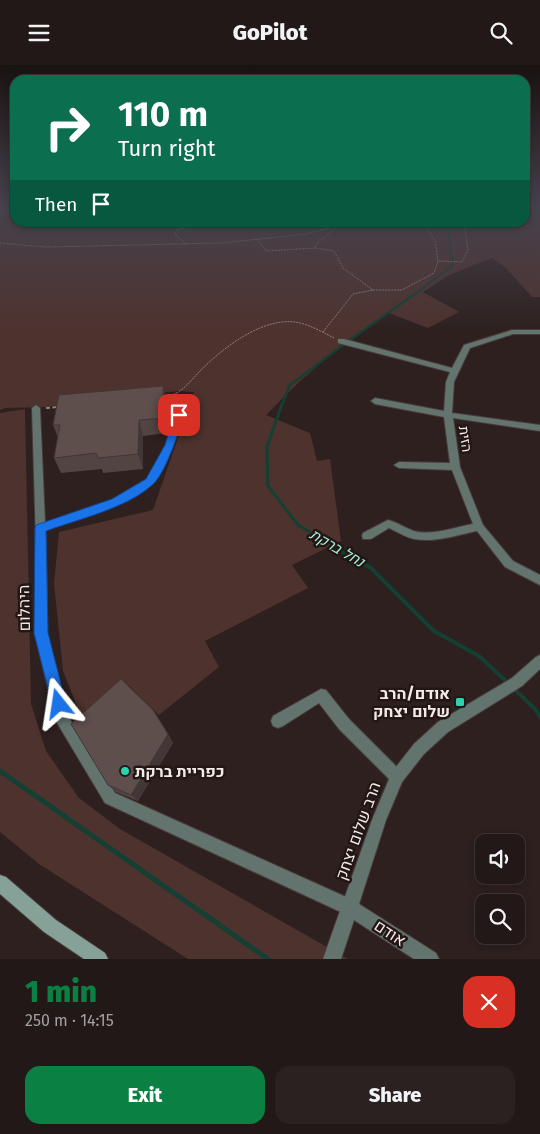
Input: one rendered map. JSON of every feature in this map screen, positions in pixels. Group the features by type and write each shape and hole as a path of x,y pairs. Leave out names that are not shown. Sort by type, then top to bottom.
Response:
{"main road":[{"path":"0,883 50,926 99,959"}],"street":[{"name":"הזית","path":"540,332 512,332 468,347 450,382 448,415 455,467 479,527 509,564 540,581"},
{"path":"341,341 454,371"},
{"path":"375,401 448,415 540,428"},
{"name":"היהלום","path":"36,408 41,528 41,633 64,721 110,798 349,907"},
{"path":"399,465 455,467"},
{"path":"367,537 388,524 397,526 414,535 438,534 479,527"},
{"name":"הרב שלום יצחק","path":"332,959 379,820 397,777 419,749 443,727 517,682 540,661"},
{"path":"278,721 321,695 344,724 397,777"},
{"name":"אודם","path":"349,907 430,959"}],"lane":[{"path":"41,528 116,502 150,482 170,445 183,400"}],"path":[{"path":"264,249 266,251 294,249"},
{"path":"323,249 334,251 343,268 373,290"},
{"path":"323,332 353,294 373,290 402,290 434,273 438,261 437,249"},
{"path":"438,261 462,262 468,249"},
{"path":"163,398 176,395 206,365 237,339 270,325 294,322 323,332 341,341"},
{"path":"36,408 65,407"}],"shaded area":[{"path":"0,249 540,249 540,297 532,297 504,266 492,258 449,275 423,292 459,312 428,328 389,313 336,350 299,382 266,415 310,433 317,461 330,459 341,541 292,565 308,588 205,641 219,667 159,715 128,685 83,721 63,671 54,583 59,532 153,510 194,392 178,391 46,407 5,408 0,410"},
{"path":"25,409 31,704 46,751 79,798 120,829 348,959 188,959 39,864 0,832 0,413"}],"building":[{"path":"163,386 164,418 139,420 138,454 98,458 96,453 54,458 60,425 53,425 59,395"},
{"name":"כפריית ברקת","path":"121,679 153,710 168,734 131,795 108,785 71,724"}],"waterway":[{"name":"נחל ברקת","path":"414,295 453,265 451,249"},
{"name":"נחל ברקת","path":"350,340 416,293"},
{"name":"נחל ברקת","path":"282,405 290,385 343,345"},
{"name":"נחל ברקת","path":"282,404 267,447 268,486 298,525 335,547"},
{"name":"נחל ברקת","path":"333,546 371,568 434,631 479,656 509,684"},
{"name":"נחל ברקת","path":"513,688 535,709 540,717"},
{"path":"0,771 268,959"}],"place":[{"name":"אודם/הרב שלום יצחק","path":"460,702"},
{"name":"כפריית ברקת","path":"125,771"}],"route":[{"path":"59,704 41,633 41,528 116,502 150,482 170,445 179,415"}]}
